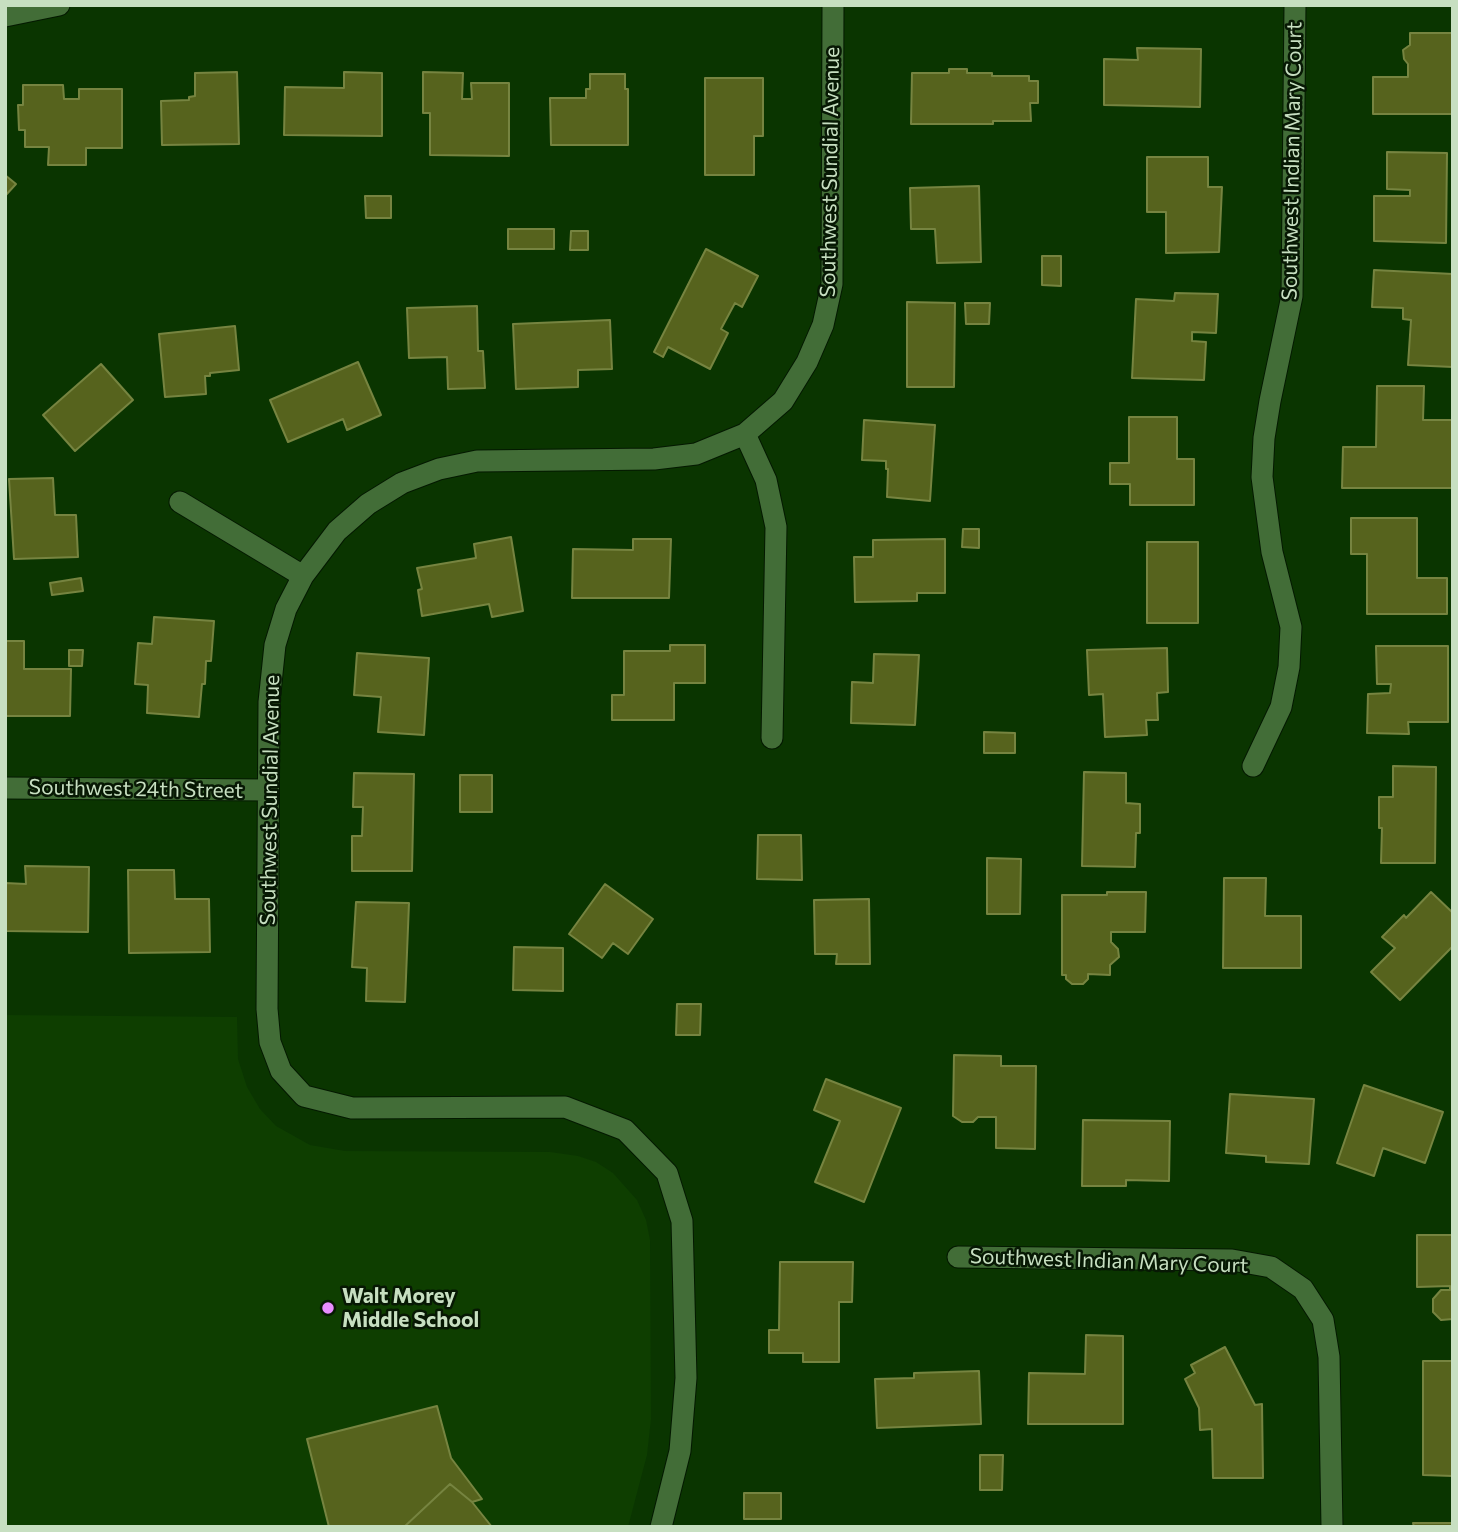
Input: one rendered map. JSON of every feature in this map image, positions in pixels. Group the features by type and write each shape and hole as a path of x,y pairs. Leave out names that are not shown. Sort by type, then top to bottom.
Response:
{"street":[{"path":"5,16 59,5"},
{"name":"Southwest Sundial Avenue","path":"661,1527 680,1451 686,1378 682,1221 667,1173 625,1130 565,1107 352,1108 304,1096 281,1071 270,1042 267,1009 267,790 269,702 275,645 286,609 303,576 337,531 368,504 402,483 439,469 477,461 654,459 695,454 745,434 782,401 807,362 823,325 832,284 833,5"},
{"name":"Southwest Indian Mary Court","path":"1253,766 1281,707 1289,667 1291,627 1272,552 1262,477 1270,401 1292,296 1295,5"},
{"path":"745,434 765,480 776,527 772,738"},
{"path":"180,502 303,576"},
{"name":"Southwest 24th Street","path":"5,788 267,790"},
{"name":"Southwest Indian Mary Court","path":"958,1257 1232,1260 1271,1267 1303,1289 1323,1320 1329,1357 1332,1527"}],"shaded area":[{"name":"Walt Morey Middle School","path":"5,1015 237,1017 238,1059 247,1087 260,1109 276,1126 310,1145 345,1151 550,1152 596,1162 613,1173 637,1200 646,1220 650,1240 651,1419 647,1455 628,1527 5,1527"}],"building":[{"path":"1410,33 1453,33 1453,114 1373,114 1373,77 1408,77 1408,64 1403,50 1410,45"},
{"path":"1137,48 1201,49 1200,107 1104,105 1104,59 1138,60"},
{"path":"949,69 967,69 967,73 992,73 992,76 1029,76 1029,81 1038,81 1038,103 1030,103 1031,121 911,124 912,73 949,73"},
{"path":"237,72 239,144 162,145 161,101 189,100 189,97 195,96 195,73"},
{"path":"344,72 382,73 382,136 284,135 285,87 344,88"},
{"path":"423,72 463,73 462,99 472,99 471,83 509,83 509,156 430,155 430,113 423,113"},
{"path":"590,74 625,74 625,89 628,89 628,145 551,145 550,98 586,98 586,89 590,89"},
{"path":"705,78 763,78 763,136 754,136 754,175 705,175"},
{"path":"23,85 63,85 64,99 79,99 79,89 122,89 122,148 86,148 86,165 48,165 49,147 25,147 25,130 19,130 18,105 23,105"},
{"path":"1387,152 1447,153 1446,243 1374,241 1374,196 1410,196 1410,190 1387,189"},
{"path":"1147,157 1208,157 1208,187 1222,187 1219,252 1166,253 1166,212 1147,212"},
{"path":"5,175 16,184 5,196"},
{"path":"979,186 981,262 937,263 935,229 911,229 910,188"},
{"path":"365,196 391,196 391,218 366,218"},
{"path":"508,229 554,229 554,249 508,249"},
{"path":"571,231 588,231 588,250 570,250"},
{"path":"706,249 758,276 742,307 735,303 721,329 728,333 710,369 668,347 663,357 654,352"},
{"path":"1042,256 1061,256 1061,286 1042,285"},
{"path":"1374,270 1453,274 1453,367 1408,365 1411,320 1403,319 1403,308 1372,307"},
{"path":"1175,293 1218,294 1216,333 1192,332 1192,341 1206,342 1204,380 1132,378 1136,299 1174,301"},
{"path":"907,302 955,303 954,387 907,387"},
{"path":"965,303 990,303 989,324 966,324"},
{"path":"477,306 478,351 483,351 485,388 448,389 447,357 409,358 407,308"},
{"path":"610,320 612,369 578,370 578,387 516,389 513,324"},
{"path":"235,326 239,370 205,376 206,394 165,397 159,334"},
{"path":"358,362 381,415 347,430 343,419 288,442 270,400"},
{"path":"101,364 133,400 75,451 43,415"},
{"path":"1377,386 1424,386 1423,420 1453,420 1453,488 1342,488 1343,447 1376,447"},
{"path":"1129,417 1177,417 1177,459 1194,459 1194,505 1130,505 1130,484 1110,484 1110,463 1129,463"},
{"path":"864,420 935,425 930,501 887,497 886,461 862,460"},
{"path":"53,478 55,515 76,515 78,557 14,559 9,479"},
{"path":"1351,518 1417,518 1417,578 1447,578 1447,614 1367,614 1367,554 1351,554"},
{"path":"963,529 979,529 979,548 962,547"},
{"path":"511,537 523,611 492,617 489,604 422,616 418,590 422,589 417,568 476,558 474,544"},
{"path":"633,539 671,539 669,598 572,598 573,549 633,550"},
{"path":"945,539 945,593 917,593 917,601 855,602 854,557 873,557 873,540"},
{"path":"1147,542 1198,542 1198,623 1147,623"},
{"path":"81,578 83,591 52,595 50,583"},
{"path":"154,617 214,621 211,661 206,661 199,717 147,713 148,685 135,684 138,643 152,644"},
{"path":"5,641 24,641 24,669 71,669 70,716 5,716"},
{"path":"670,645 705,645 705,683 674,683 674,720 612,720 612,695 624,695 624,651 670,651"},
{"path":"1376,646 1448,646 1448,722 1408,722 1409,734 1367,733 1368,694 1390,693 1391,684 1377,684"},
{"path":"1167,648 1168,692 1157,693 1158,720 1146,720 1147,735 1105,737 1103,694 1089,695 1087,650"},
{"path":"69,650 83,650 82,666 69,666"},
{"path":"357,653 429,658 424,735 378,732 381,697 354,695"},
{"path":"874,654 919,655 915,725 851,723 852,682 873,683"},
{"path":"984,732 1015,733 1015,753 984,753"},
{"path":"1393,766 1436,767 1435,863 1381,863 1379,797 1393,797"},
{"path":"1084,772 1126,773 1126,803 1140,804 1140,833 1136,833 1135,867 1082,866"},
{"path":"354,773 414,774 412,871 352,871 352,836 362,836 363,807 353,807"},
{"path":"460,775 492,775 492,812 460,812"},
{"path":"758,835 801,835 802,880 757,879"},
{"path":"987,858 1021,859 1020,914 987,914"},
{"path":"25,866 89,867 88,932 5,931 5,883 26,884"},
{"path":"128,870 174,870 175,899 209,899 210,952 129,953"},
{"path":"1224,878 1266,878 1265,916 1301,916 1301,968 1223,968"},
{"path":"605,884 653,919 628,954 613,943 602,958 569,934"},
{"path":"1107,892 1146,892 1145,932 1111,932 1111,942 1118,949 1119,957 1110,965 1110,975 1088,974 1088,979 1083,984 1072,984 1066,979 1066,975 1062,975 1062,895 1107,895"},
{"path":"1431,892 1453,913 1453,946 1400,1000 1371,972 1395,948 1382,937 1404,915 1406,918"},
{"path":"869,899 870,964 836,964 837,954 815,954 814,900"},
{"path":"356,902 409,903 405,1002 366,1001 367,968 352,967"},
{"path":"514,947 563,948 563,991 513,990"},
{"path":"677,1004 701,1004 700,1035 676,1035"},
{"path":"954,1055 1001,1056 1001,1066 1036,1066 1035,1149 996,1148 996,1117 978,1117 973,1122 962,1122 953,1116"},
{"path":"826,1079 901,1108 864,1202 815,1182 840,1121 814,1110"},
{"path":"1364,1085 1443,1112 1425,1163 1383,1148 1374,1176 1337,1163"},
{"path":"1230,1094 1314,1099 1309,1164 1266,1162 1266,1156 1226,1153"},
{"path":"1083,1120 1170,1121 1169,1181 1126,1180 1126,1186 1082,1186"},
{"path":"1417,1235 1453,1235 1453,1319 1441,1320 1433,1312 1433,1299 1441,1290 1450,1290 1450,1286 1417,1287"},
{"path":"780,1262 853,1262 852,1302 839,1302 839,1362 803,1362 803,1353 769,1353 769,1330 779,1330"},
{"path":"1086,1335 1123,1336 1123,1424 1028,1424 1029,1373 1085,1374"},
{"path":"1225,1347 1255,1405 1262,1404 1263,1478 1213,1478 1212,1429 1200,1430 1199,1408 1185,1379 1195,1373 1191,1365"},
{"path":"1423,1361 1453,1361 1453,1476 1423,1475"},
{"path":"979,1371 981,1424 877,1428 875,1379 914,1378 914,1373"},
{"path":"437,1406 451,1458 482,1499 472,1502 450,1484 404,1527 329,1527 307,1439"},
{"path":"980,1455 1003,1455 1002,1490 980,1490"},
{"path":"450,1484 472,1502 492,1527 404,1527"},
{"path":"744,1493 781,1493 781,1519 744,1519"},
{"path":"1413,1523 1453,1523 1453,1527 1414,1527"}],"place":[{"name":"Walt Morey Middle School","path":"328,1308"}]}
